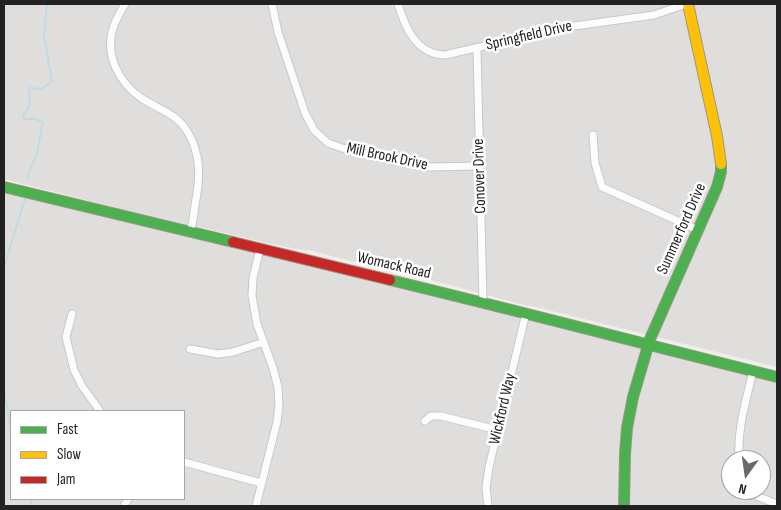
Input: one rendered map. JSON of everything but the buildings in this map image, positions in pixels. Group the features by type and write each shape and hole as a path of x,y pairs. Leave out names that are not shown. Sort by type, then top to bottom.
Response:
{"street":[{"path":"125,4 112,32 112,59 116,71 123,81 141,98 176,117 187,130 199,161 199,184 190,232"},
{"name":"Mill Brook Drive","path":"272,4 278,32 305,114 314,130 328,143 385,160 428,167 479,166"},
{"name":"Springfield Drive","path":"398,4 408,31 422,48 433,53 445,55 567,27 654,15 687,4"},
{"name":"Summerford Drive","path":"624,506 627,428 633,397 648,345 717,187 721,172 717,136 687,4"},
{"name":"Conover Drive","path":"477,48 483,302"},
{"path":"593,135 596,164 602,187 698,230"},
{"name":"Womack Road","path":"4,187 483,302 753,371 777,374"},
{"path":"256,506 277,422 279,405 278,387 258,324 252,296 253,278 260,249"},
{"name":"Wickford Way","path":"488,506 486,488 489,467 526,313"},
{"path":"72,314 66,337 74,370 82,386 99,410"},
{"path":"190,349 218,354 233,352 264,342"},
{"path":"738,450 742,417 753,371"},
{"path":"425,421 431,416 441,416 498,430"},
{"path":"185,462 262,483"}],"shaded area":[{"path":"4,4 777,4 777,367 309,250 263,242 4,179"},
{"path":"4,191 398,287 777,382 777,506 4,506"}],"waterway":[{"path":"27,178 37,153 43,122 35,119 24,119 23,116 30,105 29,88 42,89 52,81 44,36 47,4"},
{"path":"4,267 25,199"},
{"path":"4,390 10,424"},
{"path":"30,500 32,506"}],"traffic: fast":[{"path":"624,506 627,428 633,397 650,339 717,187 721,164"},
{"path":"4,187 233,242"},
{"path":"390,280 777,377"}],"traffic: slow":[{"path":"688,4 717,136 721,164"}],"traffic: jam":[{"path":"233,242 390,280"}]}
